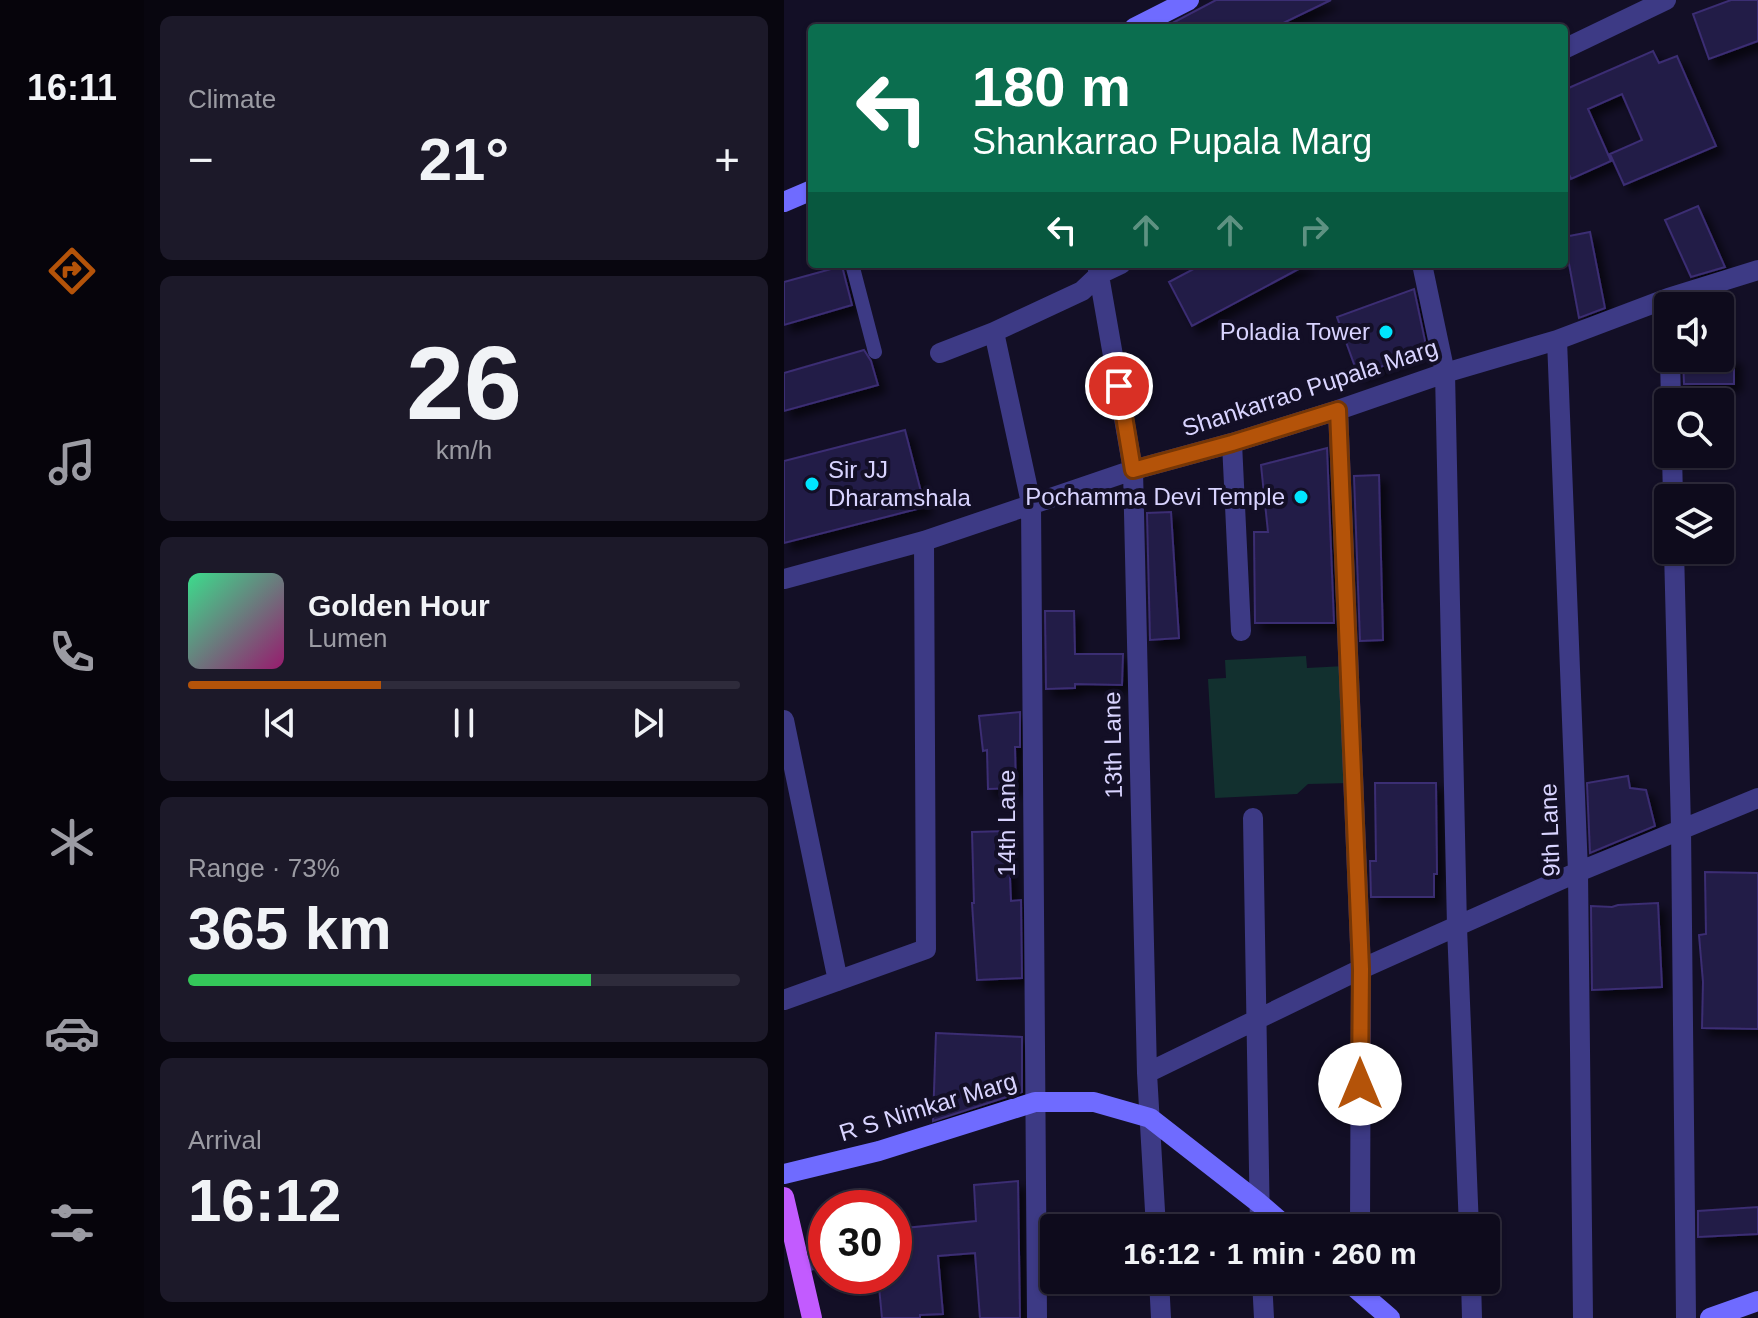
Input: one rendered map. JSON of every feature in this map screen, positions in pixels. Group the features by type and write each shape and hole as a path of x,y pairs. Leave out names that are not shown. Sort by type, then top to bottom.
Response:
{"main road":[{"path":"1142,24 1189,0"},
{"path":"784,202 808,192"},
{"name":"R S Nimkar Marg","path":"784,1174 879,1151 1035,1102 1094,1102 1150,1118 1272,1214"},
{"path":"784,1197 812,1318"},
{"path":"1365,1294 1390,1318"},
{"path":"1710,1318 1758,1301"}],"street":[{"path":"1568,47 1666,0"},
{"path":"1423,268 1445,373 1457,927 1468,1214"},
{"path":"940,353 1082,291 1099,269"},
{"name":"13th Lane","path":"1099,269 1133,470 1147,1073 1155,1214"},
{"name":"Shankarrao Pupala Marg","path":"1696,292 1758,270"},
{"name":"Shankarrao Pupala Marg","path":"784,579 924,541 1133,470 1338,410 1654,307"},
{"name":"14th Lane","path":"994,332 1031,503 1037,1318"},
{"name":"9th Lane","path":"1557,340 1578,872 1583,1318"},
{"path":"1338,410 1361,969 1360,1214"},
{"path":"1232,443 1241,631"},
{"path":"784,1000 926,949 924,541"},
{"path":"1674,564 1681,828 1686,1318"},
{"path":"784,720 838,981"},
{"path":"1147,1073 1361,969 1578,872 1758,798"},
{"path":"1253,818 1259,1214"},
{"path":"1160,1294 1161,1318"},
{"path":"1263,1294 1264,1318"},
{"path":"1471,1294 1472,1318"}],"lane":[{"path":"853,268 875,352"},
{"path":"800,1267 808,1265"}],"green space":[{"path":"1306,656 1307,668 1345,666 1350,783 1308,784 1297,794 1215,798 1208,679 1226,678 1225,660"}],"building":[{"path":"1216,0 1331,0 1281,24 1171,24"},
{"path":"1731,0 1758,0 1758,41 1709,59 1693,14"},
{"path":"1653,51 1659,63 1677,56 1716,146 1624,185 1610,154 1642,140 1622,94 1588,109 1611,161 1571,179 1568,172 1568,88"},
{"path":"1698,206 1725,267 1691,277 1665,220"},
{"path":"1590,232 1605,308 1579,318 1568,259 1568,236"},
{"path":"843,268 852,305 784,325 784,282"},
{"path":"1195,268 1301,268 1192,326 1169,282"},
{"name":"Poladia Tower","path":"1414,289 1427,350 1358,375 1337,317"},
{"path":"864,350 871,361 878,385 784,411 784,373"},
{"path":"1684,372 1734,372 1734,384 1684,384"},
{"name":"Sir JJ Dharamshala","path":"905,430 925,507 784,543 784,461"},
{"path":"1327,448 1334,623 1255,623 1254,532 1268,532 1261,465"},
{"path":"1379,475 1383,640 1360,641 1354,476"},
{"path":"1171,512 1179,638 1150,640 1147,513"},
{"path":"1045,611 1074,611 1075,654 1123,654 1122,685 1075,684 1075,688 1046,689"},
{"path":"1020,712 1020,747 1015,747 1016,788 988,789 987,750 983,751 979,716"},
{"path":"1628,776 1630,788 1646,790 1655,826 1590,853 1587,783"},
{"path":"1375,783 1436,783 1437,874 1434,874 1434,897 1371,897 1370,861 1376,861"},
{"path":"1008,831 1011,901 1021,900 1022,978 977,980 972,832"},
{"path":"1705,872 1758,873 1758,1029 1702,1028 1703,982 1699,935 1706,934"},
{"path":"1658,903 1662,987 1592,990 1591,906"},
{"path":"936,1033 1022,1037 1022,1092 933,1121"},
{"path":"1018,1181 1020,1318 980,1318 975,1253 938,1256 943,1314 920,1315 920,1318 882,1318 880,1294 912,1294 912,1227 976,1221 974,1185"},
{"path":"1758,1207 1758,1234 1698,1237 1698,1211"}],"place":[{"name":"Poladia Tower","path":"1386,332"},
{"name":"Sir JJ Dharamshala","path":"812,484"},
{"name":"Pochamma Devi Temple","path":"1301,497"}],"route":[{"path":"1119,386 1133,470 1338,410 1361,969 1360,1084"}]}
